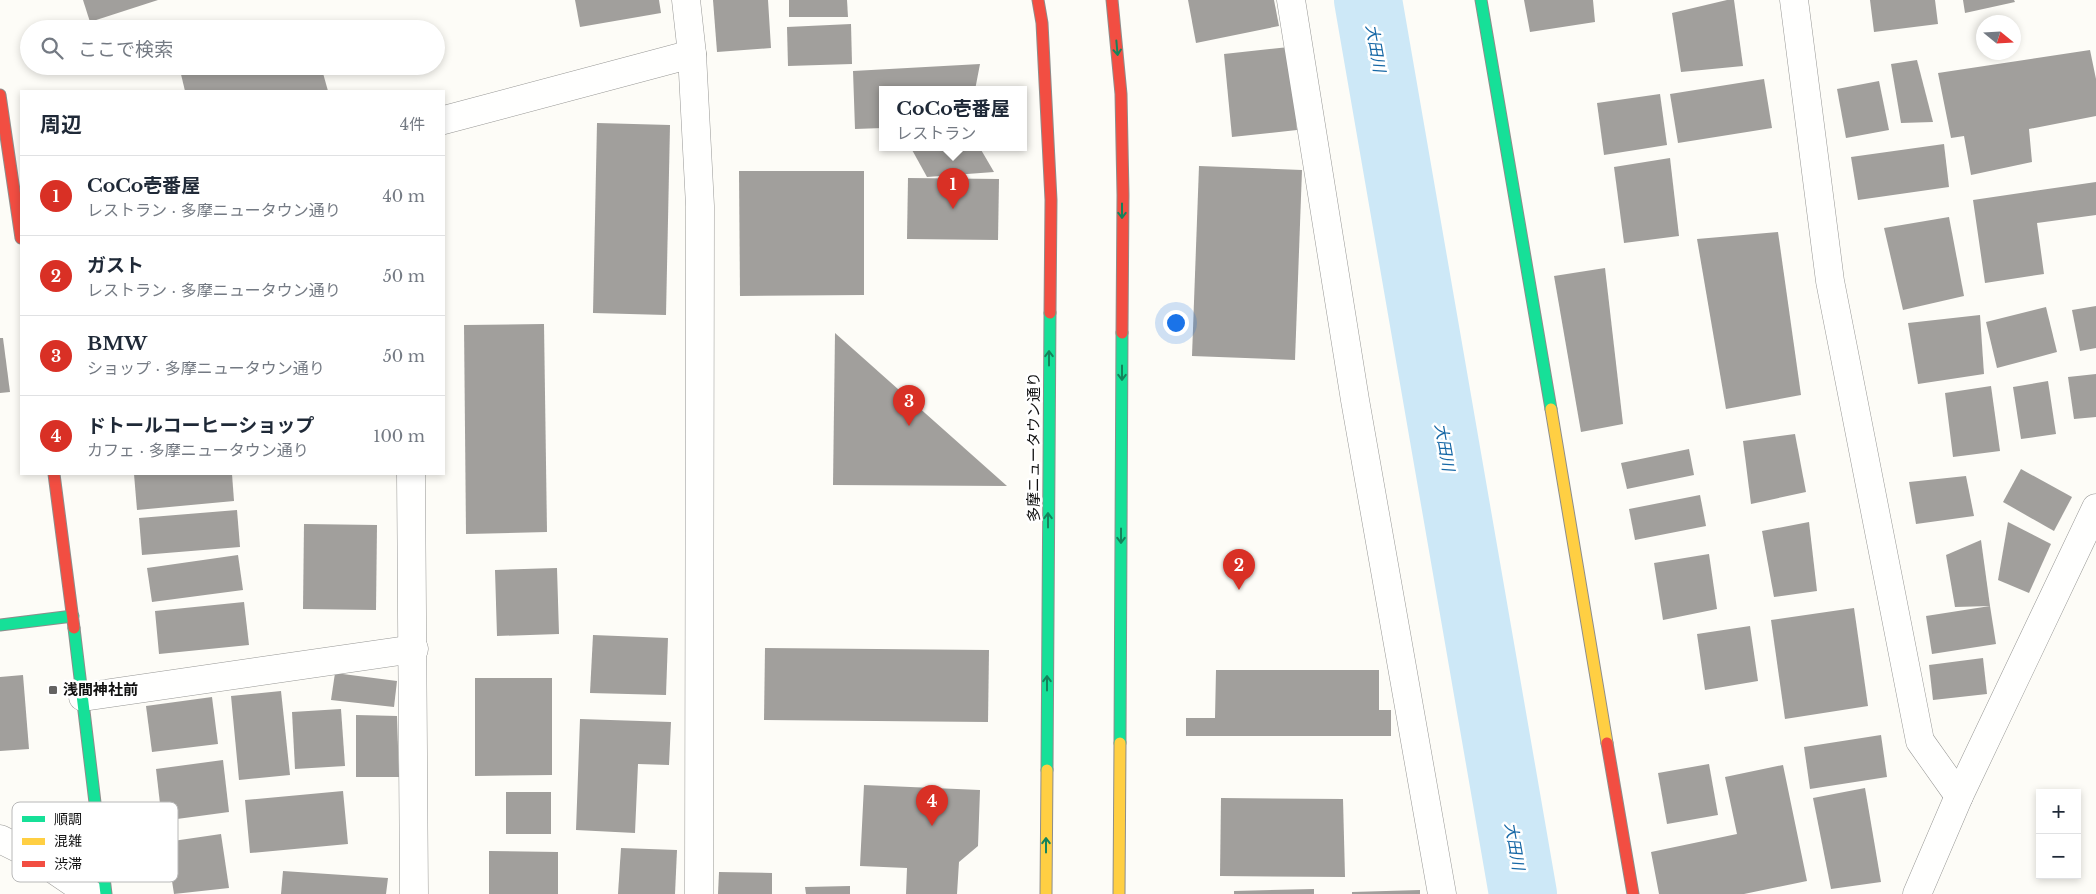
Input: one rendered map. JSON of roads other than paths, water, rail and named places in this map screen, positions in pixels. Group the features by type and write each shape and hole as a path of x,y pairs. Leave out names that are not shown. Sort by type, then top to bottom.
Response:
{"main road":[{"name":"多摩ニュータウン通り","path":"1038,0 1042,23 1051,200 1046,894"},
{"path":"1112,0 1120,94 1122,195 1119,894"},
{"path":"1481,0 1633,894"},
{"path":"0,95 20,228"},
{"path":"54,475 95,802"},
{"path":"0,625 73,616"}],"street":[{"path":"686,0 692,54 700,206 699,894"},
{"path":"1291,0 1355,400 1442,894"},
{"path":"1794,0 1830,281 1920,741 1959,796"},
{"path":"445,120 692,54"},
{"path":"411,475 414,649 414,894"},
{"path":"1917,894 1959,796 2096,508"},
{"path":"83,697 414,649"},
{"path":"0,839 12,845"},
{"path":"72,882 90,894"}],"waterway":[{"name":"大田川","path":"1368,0 1523,894"}],"place":[{"name":"CoCo壱番屋","path":"953,209"},
{"name":"BMW","path":"909,426"},
{"name":"ガスト","path":"1239,590"},
{"name":"浅間神社前","path":"53,690"},
{"name":"ドトールコーヒーショップ","path":"932,826"}]}
